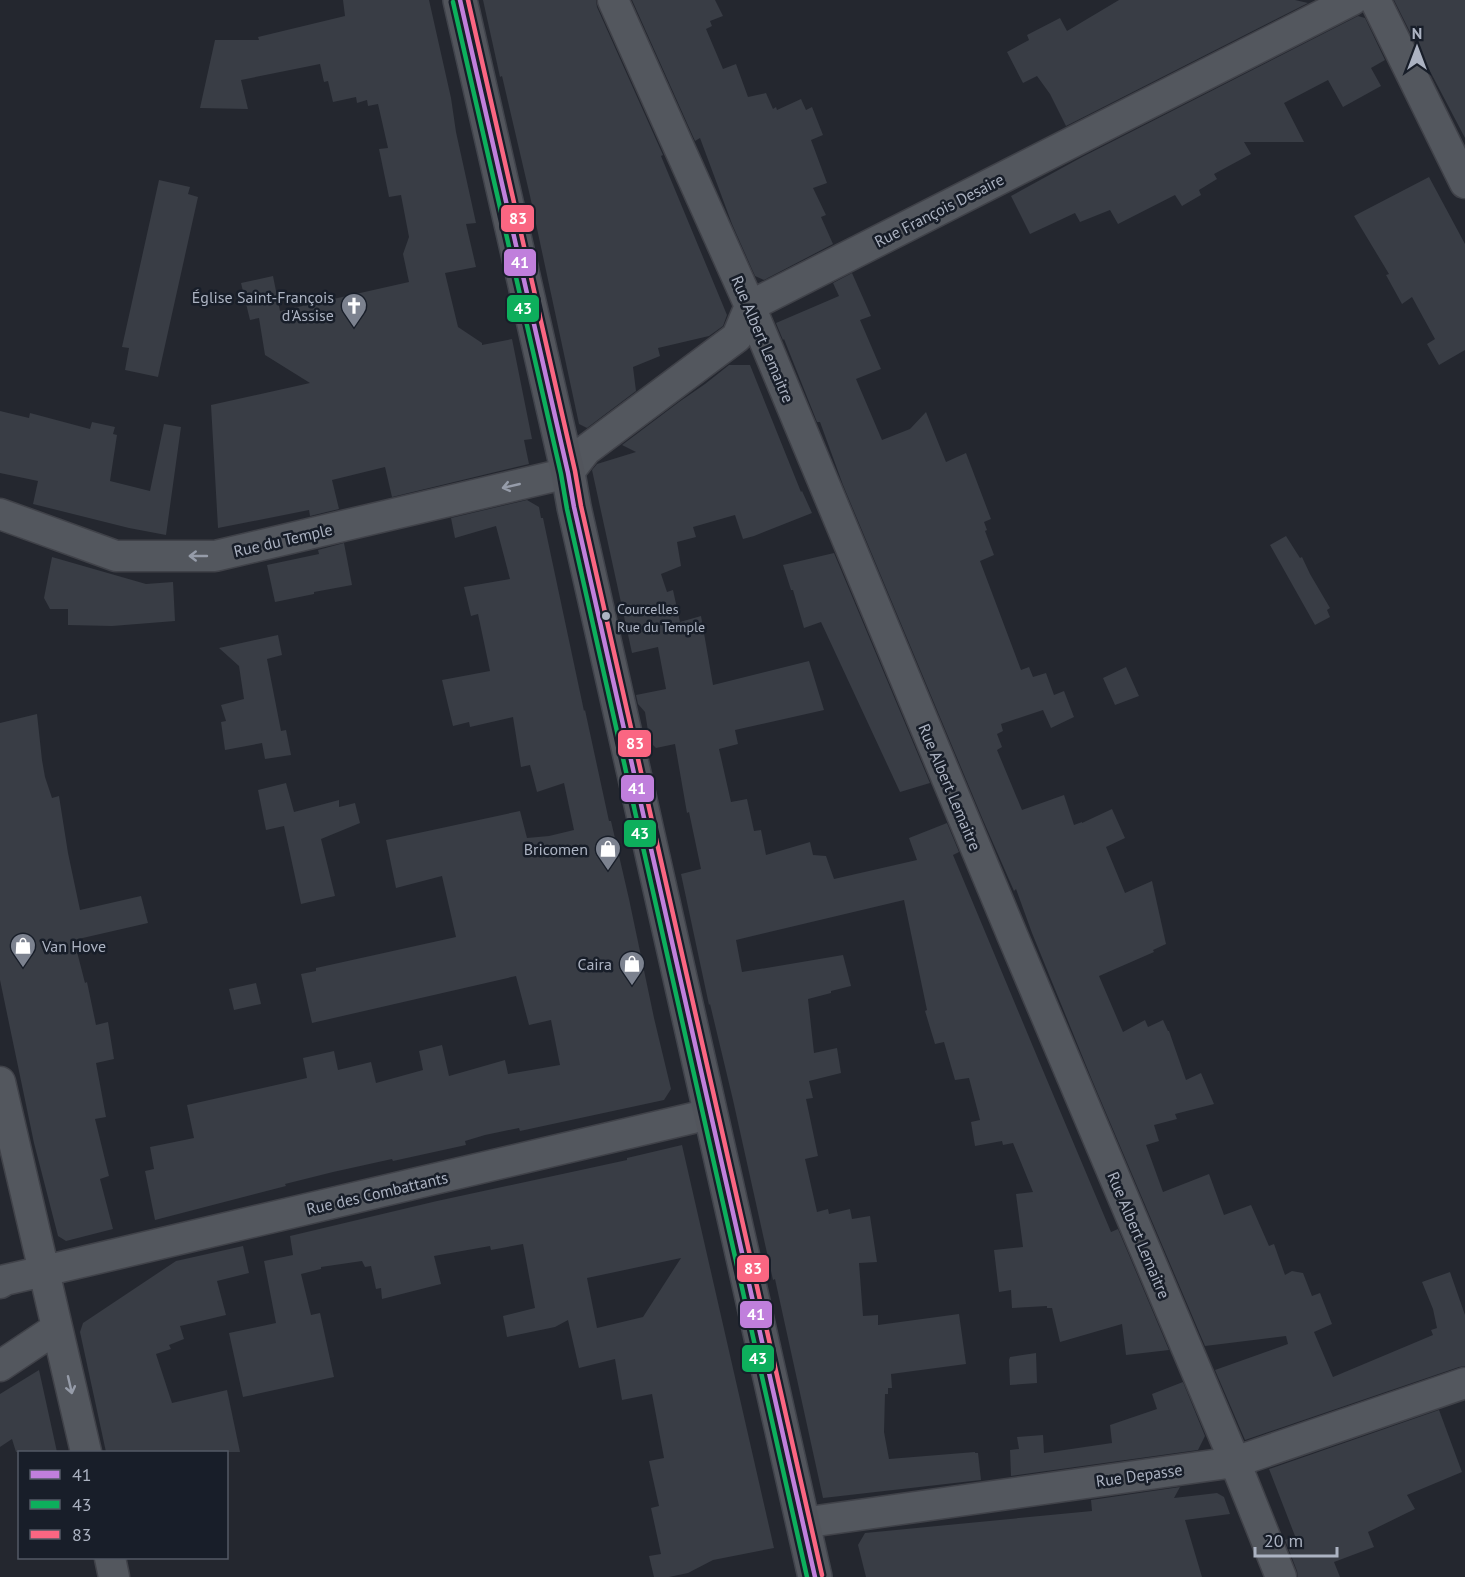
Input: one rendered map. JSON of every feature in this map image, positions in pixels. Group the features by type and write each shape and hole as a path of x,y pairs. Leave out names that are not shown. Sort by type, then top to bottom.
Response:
{"main road":[{"path":"460,0 815,1577"}],"street":[{"name":"Rue Albert Lemaitre","path":"613,0 750,306 1281,1577"},
{"name":"Rue François Desaire","path":"750,306 1352,0"},
{"path":"1375,0 1465,183"},
{"path":"568,473 586,450 737,337 750,306"},
{"name":"Rue du Temple","path":"0,514 116,556 215,556 568,473"},
{"path":"0,1083 86,1451"},
{"name":"Rue des Combattants","path":"0,1283 44,1270 710,1114"},
{"path":"0,1366 57,1328"},
{"name":"Rue Depasse","path":"802,1523 1234,1462 1465,1383"},
{"path":"110,1559 114,1577"}],"building":[{"path":"343,0 429,0 476,223 466,224 476,267 445,273 458,327 482,345 512,339 532,439 524,440 529,464 392,497 385,467 332,480 339,509 310,516 309,510 218,528 211,405 310,383 265,355 259,318 250,320 241,283 273,276 280,311 409,282 403,254 409,237 401,195 389,197 379,149 388,148 378,104 368,106 367,100 357,103 356,97 333,102 328,81 324,82 320,64 241,80 248,109 200,108 215,40 259,40 258,37 345,16"},
{"path":"483,0 596,0 597,7 663,155 661,156 727,315 723,326 709,336 658,348 660,356 633,367 636,391 587,428 579,424 530,196"},
{"path":"632,0 715,0 723,16 710,21 712,26 706,29 723,69 736,64 748,97 766,93 773,109 776,107 777,110 801,99 806,110 812,107 823,135 811,140 827,183 813,188 826,215 821,217 833,244 764,280 755,276 732,224 700,138 695,141"},
{"path":"1119,0 1295,0 1308,3 1066,126 1050,94 1037,76 1023,83 1007,52 1029,40 1027,35 1060,18 1067,31"},
{"path":"1394,0 1465,0 1465,138 1421,54"},
{"path":"1358,16 1365,18 1385,60 1371,68 1381,86 1343,107 1328,80 1284,103 1304,142 1244,142 1251,154 1214,174 1217,179 1199,190 1201,195 1182,206 1175,195 1118,224 1110,210 1080,222 1075,213 1030,234 1011,196 1082,157"},
{"path":"1429,177 1465,244 1465,350 1439,365 1427,344 1435,339 1412,297 1402,304 1386,275 1389,274 1354,216"},
{"path":"159,180 190,187 188,194 198,197 158,377 125,370 129,348 122,347"},
{"path":"852,273 871,316 860,320 881,369 856,379 882,440 910,429 926,412 946,462 966,453 991,519 984,522 994,555 980,561 1021,670 1029,667 1033,677 1046,673 1054,695 1064,691 1074,717 1051,728 1043,710 1001,724 1003,731 997,734 1002,747 997,750 1022,810 1064,795 1074,825 1112,809 1125,838 1106,847 1125,893 1152,881 1166,944 1153,950 1154,952 1099,976 1123,1032 1145,1020 1148,1027 1163,1020 1186,1080 1201,1073 1214,1104 1175,1114 1177,1119 1154,1125 1159,1141 1146,1145 1163,1192 1209,1174 1224,1215 1251,1205 1269,1246 1274,1244 1285,1275 1292,1271 1303,1273 1312,1296 1320,1293 1332,1324 1314,1332 1333,1377 1433,1335 1431,1330 1437,1328 1433,1309 1422,1282 1450,1272 1465,1315 1465,1366 1245,1440 1215,1370 1288,1344 1286,1336 1205,1346 1092,1080 1016,889 1014,891 983,820 843,485 820,422 817,422 776,323 839,296 833,283"},
{"path":"729,365 750,365 801,492 812,513 743,539 735,515 693,527 696,537 677,542 681,566 661,574 667,592 673,590 680,622 701,616 713,685 809,661 824,710 735,730 738,744 719,749 731,802 747,799 754,831 761,830 766,855 810,842 813,855 826,856 834,879 917,860 909,838 947,823 959,852 953,855 1111,1232 1118,1229 1169,1350 1126,1355 1122,1324 1060,1342 1052,1308 1047,1308 1047,1306 1012,1308 1011,1290 999,1292 994,1250 1023,1247 1016,1194 1033,1192 1013,1143 1003,1145 1002,1141 975,1146 971,1122 980,1120 969,1078 955,1080 944,1042 935,1044 925,1011 927,1010 904,900 736,940 742,972 843,955 851,986 808,999 814,1053 837,1048 841,1073 809,1081 813,1098 806,1099 818,1156 805,1159 817,1212 828,1209 829,1214 850,1209 852,1219 870,1216 877,1262 859,1263 863,1316 878,1315 878,1325 959,1314 966,1364 891,1374 892,1388 888,1388 888,1394 885,1394 884,1432 889,1459 978,1453 981,1480 823,1498 681,874 701,869 689,812 687,813 675,744 656,748 646,738 648,731 645,712 638,704 636,695 666,689 658,647 632,653 592,470 597,464 636,452 622,445"},
{"path":"0,411 29,418 30,413 90,429 92,422 115,427 113,434 117,435 110,481 150,491 164,424 181,427 166,535 33,504 38,481 0,473"},
{"path":"527,500 539,507 541,518 543,518 584,711 671,1089 664,1100 520,1131 519,1128 485,1135 465,1141 466,1145 333,1172 155,1220 145,1171 154,1169 150,1147 194,1138 187,1105 307,1078 303,1058 334,1051 338,1070 371,1062 376,1083 423,1070 419,1051 442,1045 449,1076 505,1060 508,1074 560,1065 551,1020 529,1025 516,976 312,1023 301,974 316,971 316,968 456,937 442,876 396,888 386,840 520,811 527,838 574,830 564,783 537,792 530,765 521,767 513,717 470,727 469,722 453,726 442,680 490,671 478,614 471,616 464,587 510,579 496,526 455,538 451,518"},
{"path":"1286,536 1300,558 1302,557 1330,608 1327,610 1330,617 1315,625 1270,545"},
{"path":"344,543 352,585 275,602 267,565 319,554 318,550"},
{"path":"834,553 930,783 900,792 821,622 804,628 783,565"},
{"path":"52,557 146,584 173,582 175,621 112,626 68,625 68,609 50,609 44,598"},
{"path":"278,635 282,655 267,659 281,731 286,730 291,755 265,759 262,743 225,750 221,722 226,721 221,705 244,699 239,666 219,648"},
{"path":"1126,667 1139,696 1115,705 1103,678"},
{"path":"37,714 45,777 52,798 59,796 80,910 141,896 148,923 74,940 85,983 87,982 96,1025 108,1022 114,1059 96,1063 106,1117 95,1119 109,1176 100,1179 113,1229 66,1241 58,1236 34,1143 0,980 0,723"},
{"path":"286,783 294,812 339,800 339,807 355,803 360,823 321,839 335,896 301,904 284,826 266,830 258,790"},
{"path":"256,983 261,1004 234,1010 229,989"},
{"path":"682,1145 774,1548 713,1560 688,1573 654,1577 649,1556 661,1554 651,1508 659,1506 649,1461 664,1458 652,1394 622,1400 615,1359 579,1368 568,1320 555,1327 507,1337 503,1316 535,1308 523,1244 491,1250 490,1246 434,1256 441,1284 382,1299 381,1288 376,1289 371,1266 365,1267 362,1261 321,1267 321,1269 301,1274 311,1315 320,1313 334,1377 243,1397 229,1333 276,1323 264,1261 293,1255 290,1236 437,1201 627,1160 627,1158","holes":["681,1258 643,1317 597,1328 587,1278"]},
{"path":"243,1246 249,1273 217,1281 226,1315 180,1326 184,1339 169,1345 171,1349 156,1354 172,1403 227,1390 240,1452 106,1451 80,1332 83,1323 176,1261"},
{"path":"1036,1353 1037,1383 1010,1385 1010,1357"},
{"path":"39,1370 57,1451 16,1452 12,1439 0,1447 0,1394"},
{"path":"1183,1382 1205,1436 1198,1450 1011,1476 1010,1450 1019,1449 1017,1437 1043,1435 1044,1453 1112,1443 1110,1425 1157,1409 1152,1394"},
{"path":"1439,1410 1462,1472 1407,1495 1415,1509 1368,1532 1374,1547 1334,1562 1340,1577 1298,1577 1285,1540 1295,1536 1269,1469"},
{"path":"1180,1487 1174,1498 1217,1493 1224,1497 1230,1514 1185,1520 1202,1577 866,1577 858,1545 865,1533 1092,1511 1091,1500"}],"transit line":[{"name":"41","path":"460,0 815,1577"},
{"name":"83","path":"468,0 822,1575"},
{"name":"43","path":"453,2 561,474 807,1577"}],"place":[{"name":"Église Saint-François d'Assise","path":"354,329"},
{"name":"Courcelles Rue du Temple","path":"606,616"},
{"name":"Bricomen","path":"608,872"},
{"name":"Van Hove","path":"23,969"},
{"name":"Caira","path":"632,987"}]}
